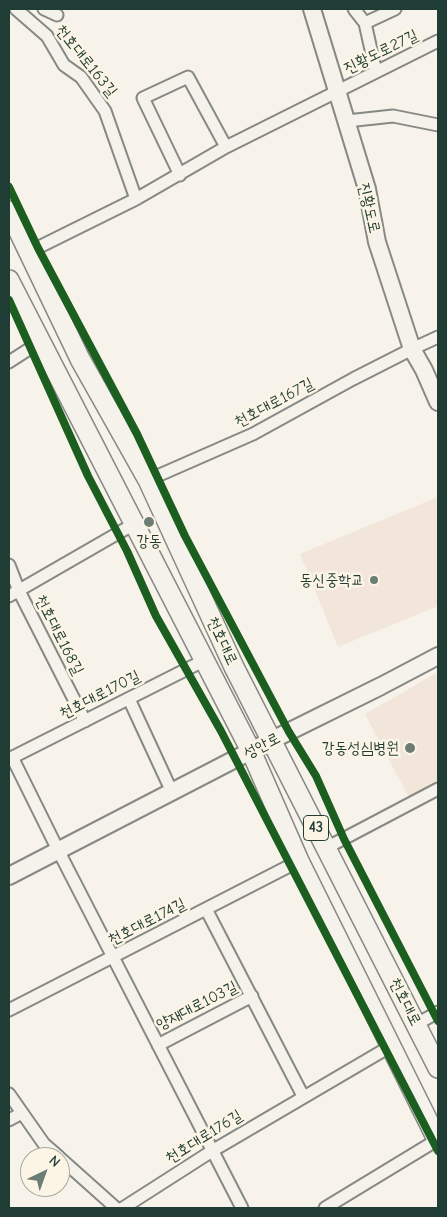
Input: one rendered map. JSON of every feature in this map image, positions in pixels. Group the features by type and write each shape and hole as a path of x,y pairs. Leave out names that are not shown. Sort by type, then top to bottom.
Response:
{"main road":[{"name":"천호대로","path":"9,211 80,358 148,480 234,667 438,1068"},
{"name":"천호대로","path":"9,280 251,751 299,862 438,1141"}],"street":[{"name":"천호대로163길","path":"16,9 47,36 64,65 80,77 105,111 136,199"},
{"path":"44,9 57,15"},
{"name":"진황도로","path":"312,9 367,189 377,242 412,349 424,370 438,402"},
{"path":"354,9 365,23 376,72"},
{"path":"365,23 394,9"},
{"name":"진황도로27길","path":"337,91 438,41"},
{"name":"천호대로163길","path":"180,174 143,98 188,76 226,148"},
{"path":"28,252 136,199 226,148 337,91"},
{"path":"347,121 393,116 438,125"},
{"name":"천호대로167길","path":"148,480 253,434 352,379 438,337"},
{"path":"9,362 40,342"},
{"name":"천호대로168길","path":"85,721 14,593 134,524"},
{"path":"9,566 14,593"},
{"name":"성안로","path":"9,876 438,656"},
{"name":"천호대로170길","path":"10,758 205,660"},
{"path":"129,699 172,792"},
{"path":"10,758 58,850"},
{"path":"326,848 437,794"},
{"name":"양재대로103길","path":"58,850 242,1208"},
{"name":"천호대로174길","path":"9,1010 299,862"},
{"path":"206,909 304,1096"},
{"name":"양재대로103길","path":"158,1045 252,996"},
{"path":"417,1024 438,1012"},
{"name":"천호대로176길","path":"115,1208 391,1046"},
{"path":"9,1094 47,1147"},
{"path":"9,1120 22,1113"},
{"name":"천호대로","path":"326,1208 438,1141"},
{"path":"70,1168 115,1208"}],"shaded area":[{"name":"동신중학교","path":"438,497 438,606 338,647 300,554"},
{"name":"강동성심병원","path":"438,672 438,783 409,798 365,714"}],"cycle path":[{"path":"9,187 38,248 137,434 185,536 289,732 316,776 344,839 438,1021"},
{"path":"9,300 88,476 127,551 156,616 221,731 438,1151"}],"place":[{"name":"강동","path":"149,522"},
{"name":"동신중학교","path":"374,580"},
{"name":"강동성심병원","path":"410,748"}]}
